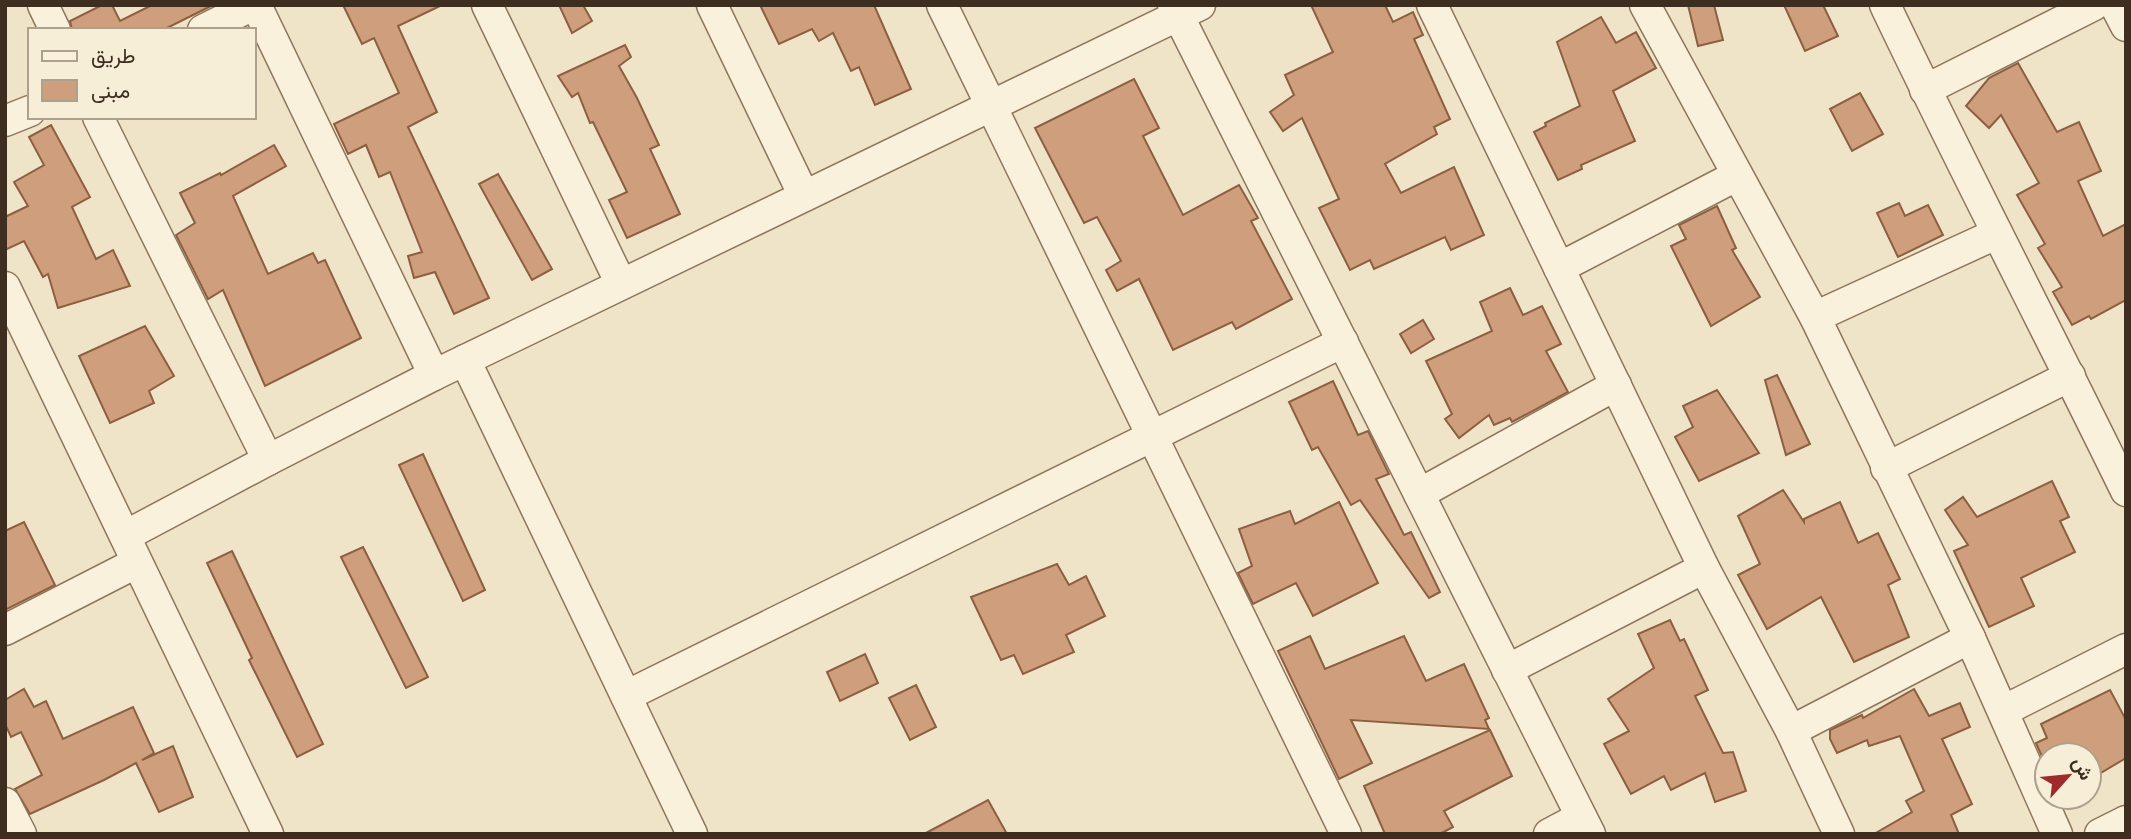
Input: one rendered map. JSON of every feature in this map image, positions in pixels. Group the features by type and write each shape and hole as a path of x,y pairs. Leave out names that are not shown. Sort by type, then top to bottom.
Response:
{"street":[{"path":"43,5 54,28"},
{"path":"207,28 254,5 434,375"},
{"path":"487,5 621,284"},
{"path":"712,5 804,196"},
{"path":"942,5 1346,834"},
{"path":"1432,5 1704,568 1791,732 1839,834"},
{"path":"1645,5 1815,317 1970,638 2057,834"},
{"path":"1885,5 2126,492"},
{"path":"1925,90 2094,5"},
{"path":"2115,5 2126,26"},
{"path":"5,630 268,460 434,375 1184,9 1343,342 1586,825 1549,834"},
{"path":"5,121 28,112"},
{"path":"99,119 268,460"},
{"path":"1559,268 1736,176"},
{"path":"1815,317 1996,234"},
{"path":"5,287 268,834"},
{"path":"626,696 1343,342"},
{"path":"465,360 692,834"},
{"path":"1886,468 2070,376"},
{"path":"1419,494 1616,385"},
{"path":"1507,670 1704,568"},
{"path":"1791,732 1970,638"},
{"path":"2003,711 2126,649"},
{"path":"2100,834 2126,821"}],"building":[{"path":"102,5 112,5 120,21 152,5 213,5 167,28 72,28 70,21"},
{"path":"343,5 442,5 398,26 437,112 408,127 489,298 454,314 435,272 414,278 408,256 422,252 390,172 379,177 366,145 348,154 334,124 399,93 374,38 362,44"},
{"path":"559,5 583,5 592,21 572,33"},
{"path":"760,5 874,5 911,89 875,105 859,67 851,71 833,33 819,41 812,29 779,44"},
{"path":"1311,5 1385,5 1393,22 1413,12 1423,35 1414,39 1450,119 1434,127 1437,134 1385,164 1401,193 1454,167 1484,235 1451,250 1445,237 1374,269 1370,260 1350,270 1319,208 1339,199 1302,118 1283,131 1270,112 1294,95 1285,75 1333,52"},
{"path":"1688,5 1714,5 1723,40 1698,46"},
{"path":"1784,5 1823,5 1838,36 1805,51"},
{"path":"1601,17 1616,43 1636,32 1656,68 1613,91 1635,141 1581,165 1582,169 1558,180 1534,132 1546,126 1545,123 1580,106 1557,42"},
{"path":"625,45 631,57 619,66 659,145 650,149 680,214 627,238 609,200 627,192 593,122 590,123 578,93 572,97 558,76"},
{"path":"2018,63 2057,132 2079,122 2101,171 2078,181 2103,236 2126,224 2126,300 2091,319 2089,316 2072,325 2053,292 2062,287 2038,248 2045,244 2017,195 2039,183 2001,115 1989,128 1966,106 1989,78"},
{"path":"1134,79 1159,128 1143,136 1183,215 1239,185 1258,218 1251,221 1292,299 1236,329 1232,322 1173,350 1139,279 1117,291 1106,270 1121,261 1097,217 1084,223 1035,128"},
{"path":"1860,93 1883,134 1852,151 1830,109"},
{"path":"51,125 90,197 72,207 96,259 113,250 130,286 58,308 48,274 43,277 24,241 5,250 5,217 28,206 14,182 44,165 29,137"},
{"path":"274,145 286,166 233,196 268,274 313,253 318,263 325,260 361,338 265,386 223,290 208,299 176,235 195,223 180,193 220,173 221,175"},
{"path":"498,174 552,269 532,280 479,184"},
{"path":"1899,203 1905,216 1928,205 1943,235 1898,257 1877,213"},
{"path":"1717,206 1736,248 1732,250 1760,297 1711,326 1671,246 1686,239 1679,225"},
{"path":"1510,288 1523,315 1542,306 1561,344 1546,351 1568,392 1512,422 1510,418 1494,425 1489,415 1459,438 1445,419 1452,414 1426,361 1492,331 1480,302"},
{"path":"1423,320 1434,339 1411,353 1400,334"},
{"path":"145,326 174,376 149,391 154,403 110,423 79,356"},
{"path":"1777,375 1810,444 1786,455 1765,380"},
{"path":"1333,381 1358,435 1368,431 1389,474 1376,479 1404,535 1411,532 1440,592 1429,598 1360,500 1351,505 1318,447 1312,450 1289,402"},
{"path":"1717,390 1759,453 1699,481 1675,437 1693,427 1683,406"},
{"path":"423,454 485,590 463,601 399,465"},
{"path":"2052,481 2069,517 2060,521 2075,552 2021,578 2034,606 1989,627 1954,551 1968,545 1945,510 1963,497 1977,517"},
{"path":"1783,490 1804,522 1804,519 1840,502 1858,543 1878,533 1900,579 1888,585 1909,637 1854,662 1821,597 1767,629 1738,575 1760,564 1738,516"},
{"path":"1339,502 1378,583 1313,616 1296,583 1253,604 1238,573 1252,566 1239,529 1290,511 1295,524"},
{"path":"24,522 55,585 5,610 5,531"},
{"path":"363,547 428,677 406,688 341,557"},
{"path":"232,551 323,744 297,757 249,660 252,658 207,563"},
{"path":"1057,564 1069,585 1086,576 1105,616 1066,635 1074,652 1023,674 1014,655 1001,660 971,597"},
{"path":"1670,620 1680,641 1684,639 1708,690 1695,696 1723,753 1733,752 1746,791 1715,802 1705,773 1671,790 1664,776 1631,794 1604,744 1629,731 1608,699 1654,668 1638,634"},
{"path":"1310,636 1325,669 1404,636 1426,681 1464,664 1489,718 1485,720 1489,729 1351,720 1372,763 1339,779 1278,651"},
{"path":"865,654 878,683 840,701 827,672"},
{"path":"916,685 936,727 910,740 889,698"},
{"path":"24,689 34,707 46,701 63,739 133,707 154,753 142,760 173,746 193,797 159,812 136,763 30,814 15,789 42,775 21,732 11,737 5,724 5,700"},
{"path":"1914,689 1929,716 1960,703 1970,727 1942,739 1972,804 1951,815 1959,834 1874,834 1912,812 1906,801 1924,791 1900,736 1869,746 1867,740 1837,753 1830,739 1830,730 1862,715 1863,718"},
{"path":"2110,690 2126,720 2126,758 2103,772 2103,741 2040,741 2047,738 2041,724"},
{"path":"1490,730 1512,776 1444,811 1453,827 1440,834 1385,834 1364,786"},
{"path":"988,800 1007,834 924,834"}]}
